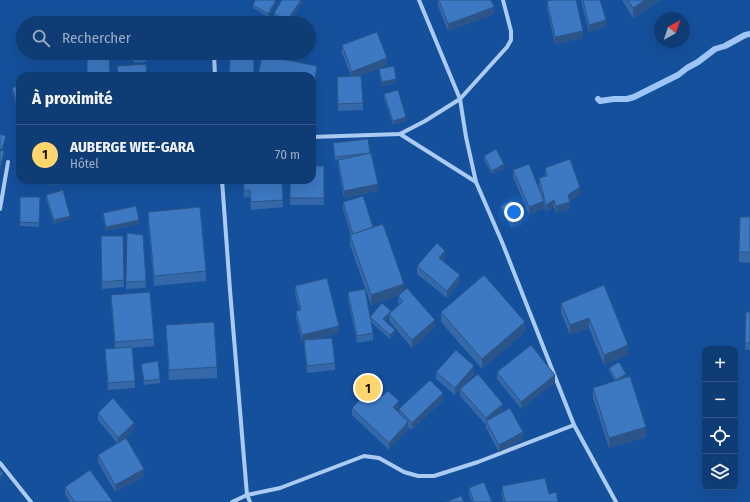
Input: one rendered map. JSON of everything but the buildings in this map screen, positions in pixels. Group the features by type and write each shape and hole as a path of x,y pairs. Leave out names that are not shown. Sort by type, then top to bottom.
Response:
{"street":[{"path":"418,0 460,99 466,137 476,182 502,242 574,425 616,502"},
{"path":"316,136 400,134 425,121 460,99 507,47 511,40 511,31 503,0"},
{"path":"214,60 215,72"},
{"path":"400,134 476,182"},
{"path":"0,209 8,162"},
{"path":"222,184 247,496 250,502"},
{"path":"232,502 247,496 280,488 364,456 380,458 404,472 418,476 434,476 478,462 574,425"},
{"path":"0,463 31,502"}],"waterway":[{"path":"598,99 600,101 634,97 678,75 715,49 750,34"}],"place":[{"name":"AUBERGE WEE-GARA","path":"368,388"}]}
